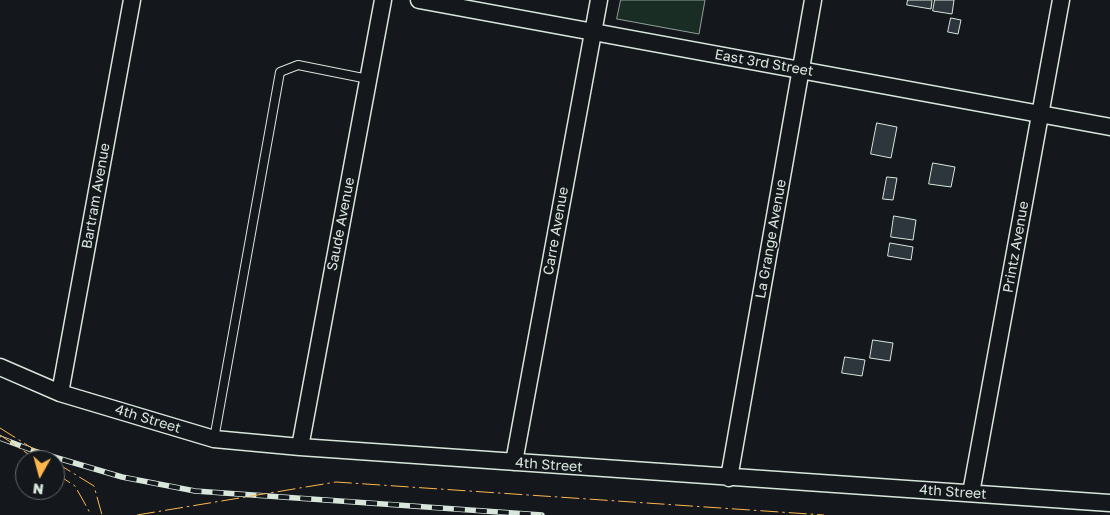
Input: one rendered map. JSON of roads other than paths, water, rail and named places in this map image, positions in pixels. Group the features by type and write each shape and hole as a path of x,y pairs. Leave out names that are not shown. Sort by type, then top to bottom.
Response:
{"street":[{"name":"Bartram Avenue","path":"60,393 132,0"},
{"name":"Saude Avenue","path":"300,447 383,0"},
{"name":"East 3rd Street","path":"418,0 1110,127"},
{"name":"Carre Avenue","path":"514,462 599,0"},
{"name":"La Grange Avenue","path":"729,478 813,0"},
{"name":"Printz Avenue","path":"971,493 1061,0"},
{"name":"4th Street","path":"0,367 60,393 214,439 729,478 1110,503"}],"lane":[{"path":"214,439 280,72 298,65 368,79"}],"railway":[{"path":"0,438 37,452 122,477 195,491 542,515"}]}
